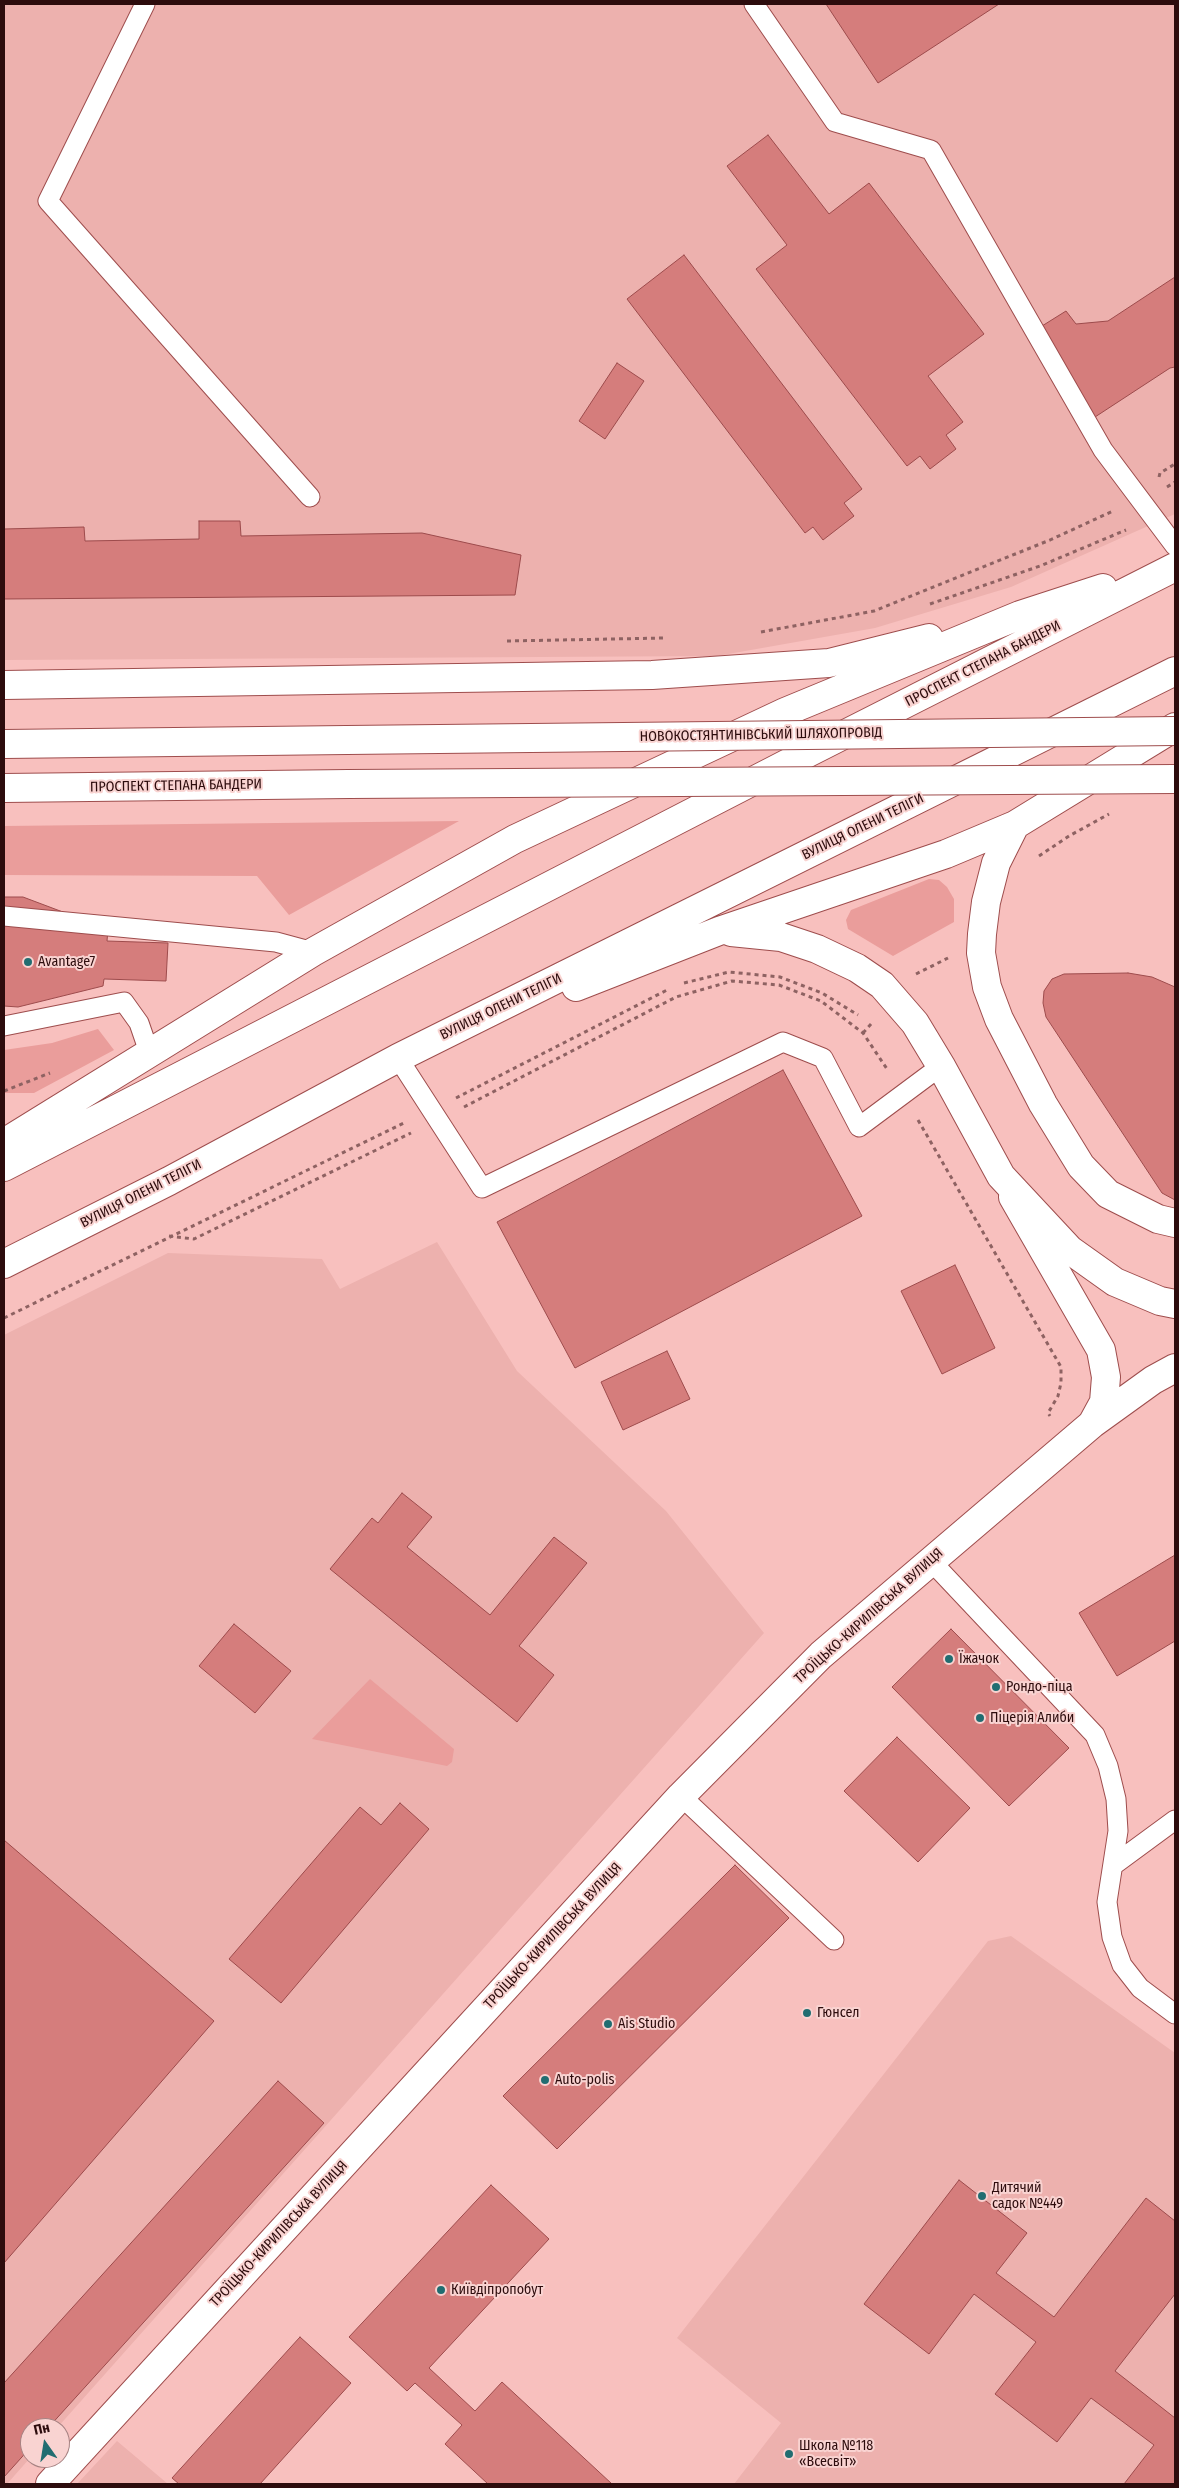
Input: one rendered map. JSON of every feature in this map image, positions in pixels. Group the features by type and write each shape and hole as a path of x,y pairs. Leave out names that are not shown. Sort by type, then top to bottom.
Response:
{"main road":[{"path":"4,685 652,675 819,664 1020,615 1175,566"},
{"name":"ПРОСПЕКТ СТЕПАНА БАНДЕРИ","path":"4,1167 1175,566"},
{"path":"8,1136 313,952 515,839 785,712 1020,615"},
{"name":"ВУЛИЦЯ ОЛЕНИ ТЕЛІГИ","path":"4,1264 168,1181 398,1058 1002,759 1175,671"},
{"path":"398,1058 719,931 946,854 1015,825 1175,727"},
{"name":"НОВОКОСТЯНТИНІВСЬКИЙ ШЛЯХОПРОВІД","path":"4,744 1175,731"},
{"name":"ПРОСПЕКТ СТЕПАНА БАНДЕРИ","path":"4,788 349,784 1175,780"},
{"path":"1015,825 996,863 986,902 982,953 987,986 999,1019 1043,1104 1081,1166 1108,1194 1158,1219 1175,1223"},
{"path":"719,931 781,937 817,949 856,968 882,984 915,1023 941,1066 1001,1176 1070,1250 1115,1282 1160,1301 1175,1304"},
{"name":"ТРОЇЦЬКО-КИРИЛІВСЬКА ВУЛИЦЯ","path":"1001,1176 1101,1350 1106,1377 1104,1402 1092,1424"},
{"name":"ТРОЇЦЬКО-КИРИЛІВСЬКА ВУЛИЦЯ","path":"50,2484 681,1796 821,1655 930,1560 1092,1424 1153,1380 1175,1368"}],"lane":[{"path":"145,4 48,201 310,497"},
{"path":"754,4 835,122 931,150 1103,450 1148,496 1152,516 1175,546"},
{"path":"4,916 276,942 313,952"},
{"path":"4,1026 124,1002 139,1023 149,1052"},
{"path":"398,1058 482,1188 783,1042 823,1058 859,1126 941,1066"},
{"path":"930,1560 1095,1735 1108,1766 1116,1799 1118,1831 1115,1864 1107,1902 1112,1937 1122,1965 1140,1988 1175,2014"},
{"path":"681,1796 834,1940"},
{"path":"1115,1864 1175,1820"}],"path":[{"path":"1148,496 1160,472 1175,464"},
{"path":"756,633 874,610 1050,540 1175,482"},
{"path":"925,605 1040,566 1137,525 1152,516"},
{"path":"499,641 667,638"},
{"path":"1033,860 1069,836 1118,809"},
{"path":"863,1033 914,975 955,954 982,953"},
{"path":"169,1236 194,1239 438,1120 676,998 732,981 779,985 821,1000 863,1033 902,1093 1061,1367 1058,1396 1048,1413 1071,1442"}],"shaded area":[{"path":"4,4 1175,4 1175,514 1011,587 875,628 717,656 4,660"},
{"path":"459,821 289,915 257,876 4,875 4,826"},
{"path":"929,879 939,880 947,887 954,899 954,922 893,956 848,929 846,920 851,910"},
{"path":"98,1029 114,1050 34,1093 4,1093 4,1050 52,1043"},
{"path":"437,1242 517,1371 666,1511 764,1633 66,2418 20,2418 21,2468 7,2484 4,2484 4,1335 168,1253 322,1259 340,1289"},
{"path":"370,1679 454,1749 452,1762 447,1766 312,1739"},
{"name":"Дитячий садок №449","path":"1011,1936 1175,2053 1175,2484 734,2484 781,2423 677,2338 988,1941"},
{"path":"117,2441 168,2484 77,2484"}],"building":[{"path":"826,4 999,4 878,83"},
{"path":"768,135 829,214 869,183 984,334 928,376 963,422 946,435 956,449 930,469 920,456 907,466 756,269 787,245 727,166"},
{"path":"684,255 862,489 844,503 854,516 823,540 813,527 805,533 627,299"},
{"path":"1175,277 1175,367 1170,368 1095,417 1042,326 1066,311 1076,324 1108,321"},
{"path":"617,363 644,381 605,439 579,421"},
{"path":"199,521 240,521 241,536 422,533 521,555 515,595 4,599 4,529 84,527 85,541 199,539"},
{"path":"4,897 23,897 108,929 107,941 168,943 166,981 104,979 103,986 18,1007 4,1006"},
{"path":"1128,973 1152,977 1175,987 1175,1200 1162,1193 1046,1017 1043,1003 1044,991 1052,979 1064,974"},
{"path":"783,1070 862,1216 575,1368 497,1222"},
{"path":"955,1265 995,1348 942,1374 901,1291"},
{"path":"667,1351 690,1399 623,1430 601,1382"},
{"path":"402,1493 432,1517 407,1547 490,1615 554,1537 587,1563 519,1646 554,1675 517,1722 330,1569 372,1518 378,1523"},
{"path":"1175,1555 1175,1641 1117,1676 1079,1613"},
{"path":"234,1624 291,1671 255,1713 199,1666"},
{"name":"Піцерія Алиби","path":"951,1629 1069,1748 1009,1806 892,1687"},
{"path":"897,1737 970,1808 918,1862 844,1791"},
{"path":"400,1803 429,1829 281,2003 229,1959 360,1807 381,1825"},
{"path":"4,1840 214,2021 4,2263"},
{"path":"735,1865 789,1918 557,2149 503,2096"},
{"path":"278,2081 324,2123 57,2418 20,2418 20,2459 4,2477 4,2383"},
{"path":"959,2180 1027,2233 996,2273 1054,2317 1146,2198 1175,2221 1175,2294 1115,2371 1175,2418 1175,2484 1124,2484 1154,2445 1091,2398 1057,2442 995,2394 1036,2342 974,2294 929,2354 864,2304"},
{"path":"491,2185 549,2239 429,2368 475,2411 502,2382 612,2484 488,2484 445,2444 462,2425 415,2383 407,2391 349,2337"},
{"path":"300,2337 351,2383 260,2484 179,2484 172,2478"}],"place":[{"name":"Avantage7","path":"28,962"},
{"name":"Їжачок","path":"949,1659"},
{"name":"Рондо-піца","path":"996,1687"},
{"name":"Піцерія Алиби","path":"980,1718"},
{"name":"Гюнсел","path":"807,2013"},
{"name":"Ais Studio","path":"608,2024"},
{"name":"Auto-polis","path":"545,2080"},
{"name":"Дитячий садок №449","path":"982,2196"},
{"name":"Київдіпропобут","path":"441,2290"},
{"name":"Школа №118 «Всесвіт»","path":"789,2454"}]}
